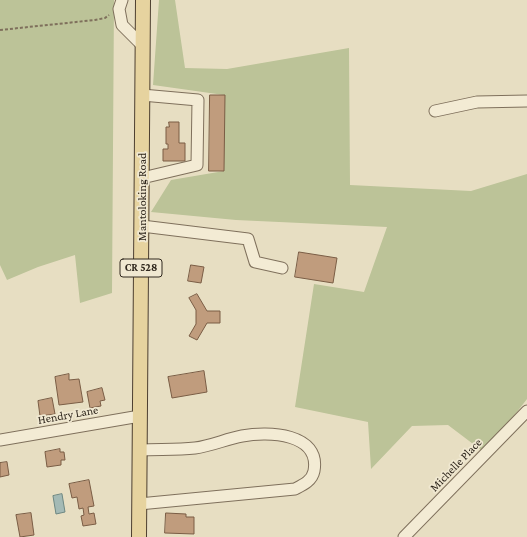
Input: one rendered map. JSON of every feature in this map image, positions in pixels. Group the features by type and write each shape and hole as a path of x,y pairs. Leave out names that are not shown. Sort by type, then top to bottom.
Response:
{"main road":[{"name":"Mantoloking Road","path":"139,537 143,0"}],"street":[{"path":"120,5 122,25 142,46"},
{"path":"142,95 198,100 197,165 142,178"},
{"path":"435,111 477,102 527,101"},
{"path":"142,226 248,239 255,262 282,268"},
{"name":"Michelle Place","path":"404,537 527,410"},
{"name":"Hendry Lane","path":"0,440 140,416"},
{"path":"140,450 196,448 243,435 278,434 301,441 310,449 314,458 314,468 313,475 306,484 295,489 140,504"}],"path":[{"path":"0,30 105,18 120,5"}],"green space":[{"path":"0,0 114,0 112,293 80,303 75,255 38,267 7,280 0,265"},
{"path":"159,0 175,0 185,68 227,69 349,48 350,185 471,191 527,174 527,399 485,453 448,425 412,426 371,469 368,422 295,407 314,284 364,292 387,227 236,220 151,212 171,180 224,171 224,95 153,85"}],"water":[{"path":"62,494 65,512 56,514 53,496"}],"building":[{"path":"210,95 225,95 224,171 209,171"},
{"path":"169,122 179,122 179,143 185,143 185,161 163,161 163,149 168,149 168,144 166,144 166,127 169,127"},
{"path":"299,252 337,258 333,283 295,277"},
{"path":"191,265 204,267 201,283 188,281"},
{"path":"197,294 207,311 220,311 220,323 207,323 197,340 189,336 196,324 196,310 189,298"},
{"path":"204,371 207,392 172,398 168,377"},
{"path":"69,374 69,380 79,379 83,402 59,405 55,377"},
{"path":"102,388 105,400 100,401 101,406 90,408 87,392"},
{"path":"52,398 55,414 40,416 38,401"},
{"path":"60,449 60,452 64,452 65,460 61,460 61,465 47,467 45,452"},
{"path":"7,462 9,475 0,477 0,463"},
{"path":"89,480 94,506 88,507 89,514 94,513 96,524 83,526 81,516 84,515 83,508 79,509 77,497 72,498 69,484"},
{"path":"31,513 34,535 20,537 16,515"},
{"path":"166,513 186,514 186,517 194,517 194,534 165,533"}]}
